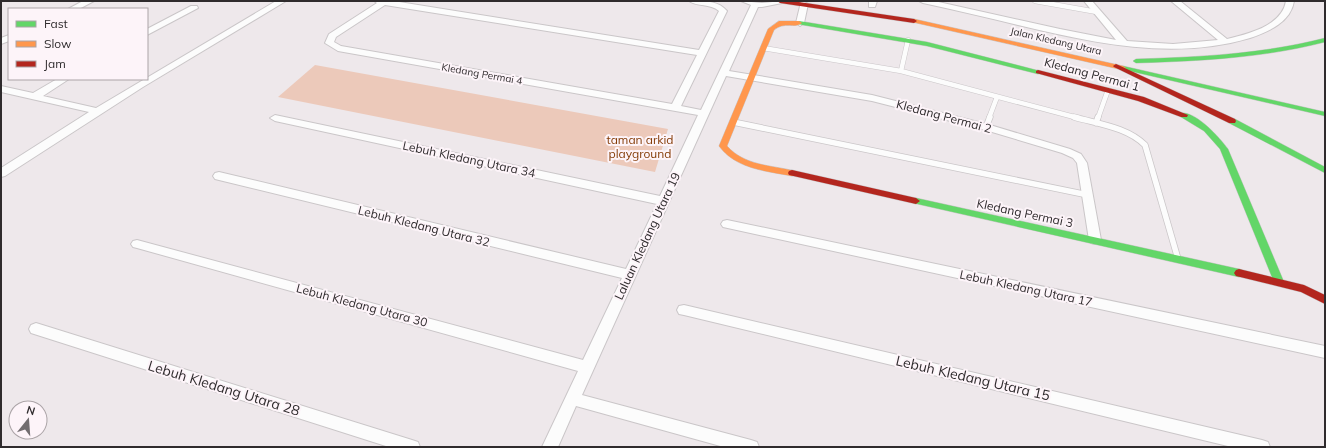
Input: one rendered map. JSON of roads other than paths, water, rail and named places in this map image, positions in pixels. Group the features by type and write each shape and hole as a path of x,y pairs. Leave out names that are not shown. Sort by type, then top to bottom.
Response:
{"main road":[{"name":"Jalan Kledang Utara","path":"779,1 927,23 1174,70"},
{"name":"Jalan Kledang Utara","path":"840,1 873,3 1013,34"},
{"name":"Kledang Permai 1","path":"763,48 772,27 786,22 800,23 908,40 1108,90 1170,109 1195,121 1211,133 1224,149 1279,282"},
{"path":"1123,60 1249,56 1305,47 1325,40"},
{"path":"731,121 763,48"},
{"name":"Jalan Kledang Utara","path":"1123,60 1325,114"},
{"path":"1123,60 1170,90 1252,130 1325,170"},
{"path":"1189,73 1325,105"},
{"name":"Kledang Permai 3","path":"731,121 723,146 729,155 741,162 1279,282 1304,290 1325,300"}],"street":[{"path":"74,8 90,1"},
{"path":"148,79 282,1"},
{"path":"674,108 723,11 720,6 693,1"},
{"path":"745,1 755,4 768,4 779,1"},
{"path":"923,1 1072,34 1124,43 1176,47 1200,46 1247,37 1276,24 1290,5 1290,1"},
{"path":"1088,1 1124,43"},
{"path":"1175,1 1226,42"},
{"path":"381,2 702,53"},
{"name":"Kledang Permai 4","path":"381,2 332,36 330,43 338,48 704,114"},
{"name":"Laluan Kledang Utara 19","path":"550,447 755,4"},
{"path":"800,23 804,4"},
{"path":"148,31 194,8"},
{"name":"Kledang Permai 2","path":"723,72 872,98 986,127 1066,151 1077,156 1082,163 1095,240"},
{"path":"34,96 62,80"},
{"path":"1,173 96,111 147,80"},
{"path":"1,89 96,111"},
{"name":"Lebuh Kledang Utara 34","path":"275,118 663,201"},
{"name":"Lebuh Kledang Utara 32","path":"220,176 629,275"},
{"name":"Lebuh Kledang Utara 17","path":"727,224 1325,352"},
{"name":"Lebuh Kledang Utara 30","path":"138,244 587,367"},
{"name":"Lebuh Kledang Utara 15","path":"684,310 1262,447"},
{"name":"Lebuh Kledang Utara 28","path":"36,329 412,447"},
{"path":"573,399 752,447"}],"lane":[{"path":"1035,1 1097,12"},
{"path":"901,71 908,40"},
{"path":"763,48 901,71 1128,132 1139,138 1145,145 1178,259"},
{"path":"1096,123 1108,90"},
{"path":"986,127 996,97"},
{"path":"731,121 1088,195"}],"park label":[{"name":"taman arkid playground","path":"640,146"}]}
